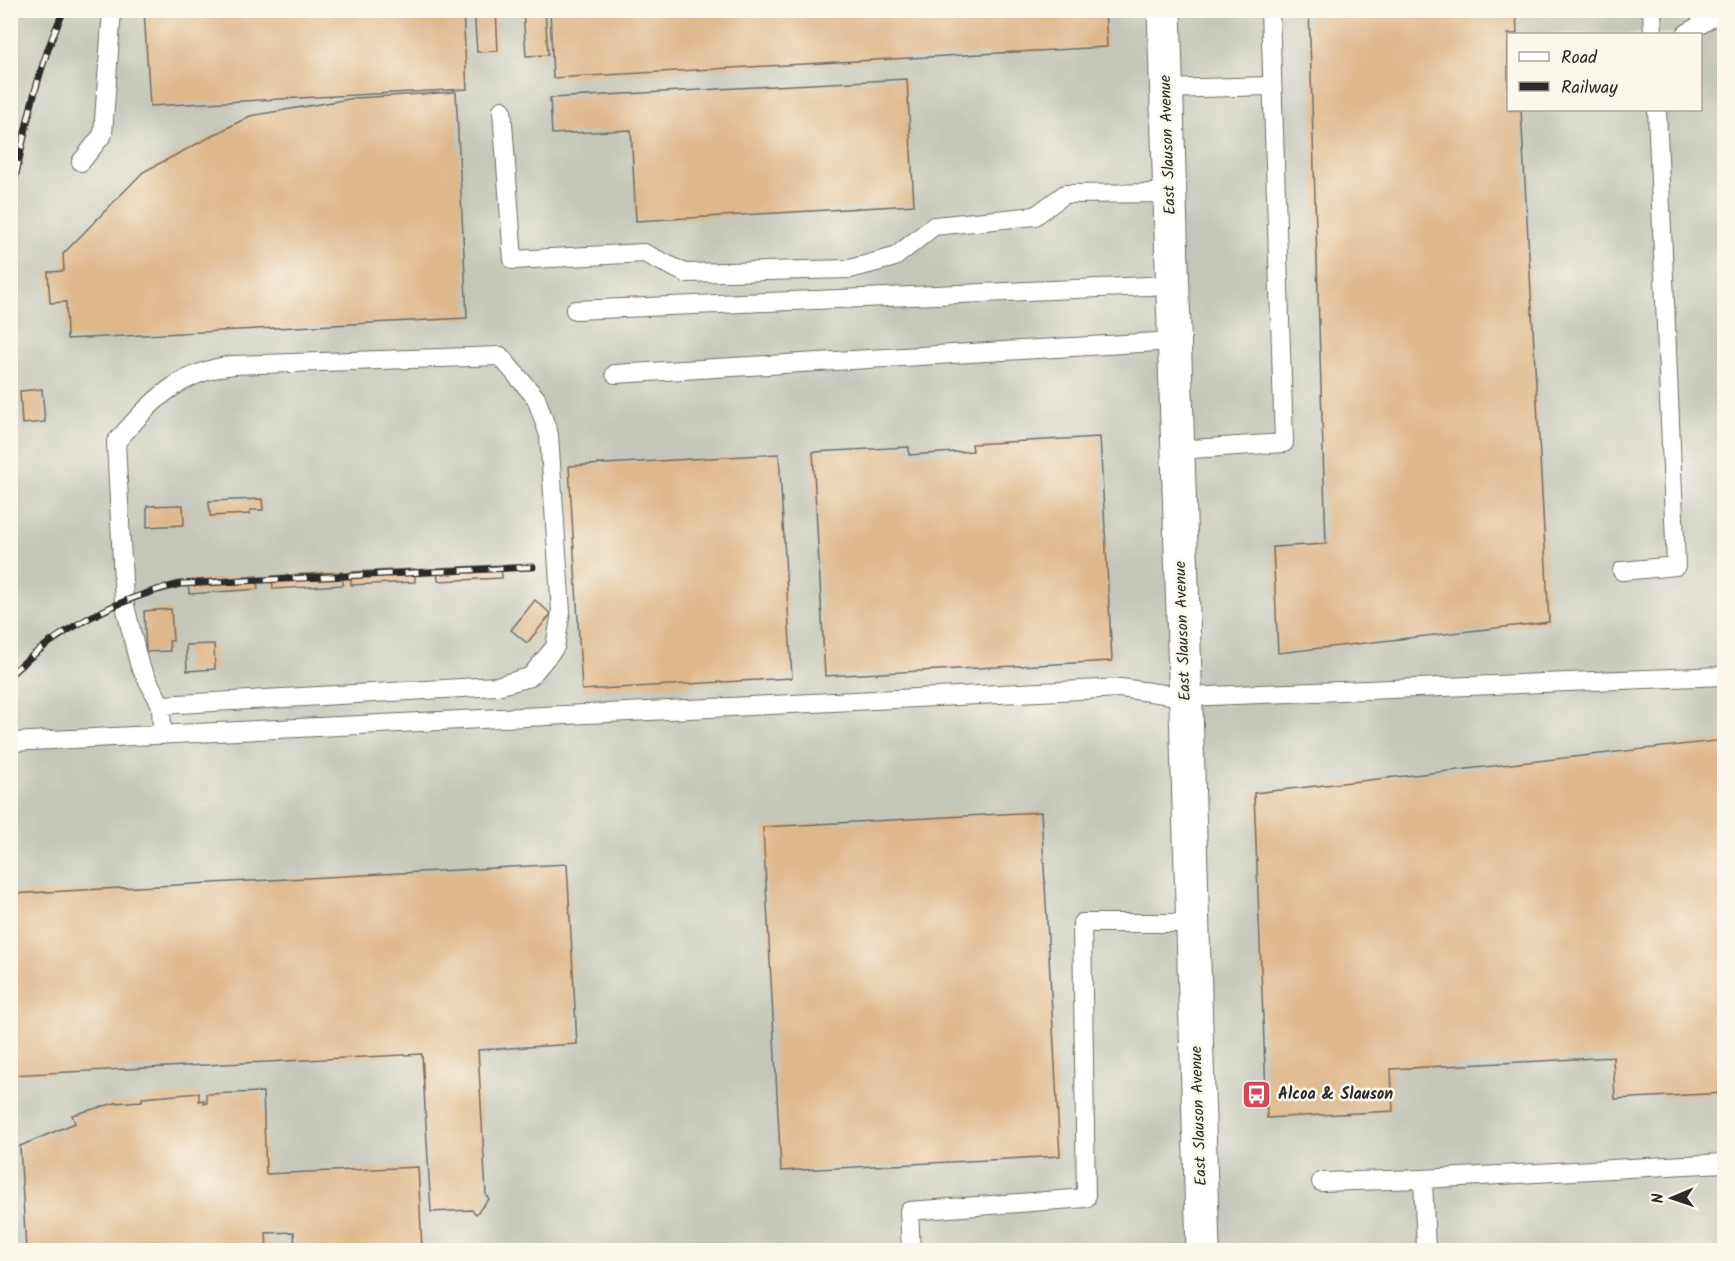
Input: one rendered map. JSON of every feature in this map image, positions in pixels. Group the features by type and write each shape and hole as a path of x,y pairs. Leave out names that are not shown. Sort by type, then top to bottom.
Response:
{"main road":[{"name":"East Slauson Avenue","path":"1164,10 1203,1251"}],"lane":[{"path":"81,162 102,134 112,10"},
{"path":"1177,450 1284,443 1270,86 1270,10"},
{"path":"1652,10 1653,33"},
{"path":"1688,33 1723,10"},
{"path":"1166,89 1270,86"},
{"path":"502,110 513,260 644,253 685,273 850,269 895,257 934,226 1035,216 1065,194 1169,194"},
{"path":"1622,571 1676,566 1657,111"},
{"path":"575,310 1172,285"},
{"path":"615,374 1174,340"},
{"path":"161,705 497,686 530,677 555,647 561,612 549,435 536,398 500,356 206,369 175,384 146,408 116,442 124,601 138,664 161,705 162,735"},
{"path":"10,742 1121,688 1185,697 1725,676"},
{"path":"911,1251 909,1211 1086,1198 1082,923 1193,923"},
{"path":"1321,1182 1725,1163"},
{"path":"1423,1179 1426,1251"}],"shaded area":[{"path":"11,11 1724,11 1724,1250 11,1250"}],"building":[{"path":"10,10 17,10 12,41 10,41"},
{"path":"144,10 463,10 467,89 150,106"},
{"path":"474,10 496,10 498,51 477,52"},
{"path":"523,10 545,10 548,55 526,56"},
{"path":"550,10 1105,10 1107,47 553,78"},
{"path":"1309,10 1516,10 1517,33 1507,33 1507,111 1521,111 1549,622 1278,653 1273,547 1326,544"},
{"path":"907,79 914,205 636,221 631,130 552,134 550,98"},
{"path":"456,92 467,318 67,339 66,302 50,303 48,272 64,271 63,254 143,172 250,116 355,98"},
{"path":"42,389 45,422 22,424 20,391"},
{"path":"1100,437 1112,661 825,676 813,452 909,447 909,455 973,451 972,444"},
{"path":"779,454 792,678 582,690 569,466"},
{"path":"262,499 263,510 250,510 250,514 210,516 209,501"},
{"path":"183,505 184,525 147,527 147,506"},
{"path":"501,565 502,578 438,581 437,568"},
{"path":"415,569 415,582 351,585 351,572"},
{"path":"342,572 343,585 273,589 272,576"},
{"path":"257,576 258,589 189,594 188,581"},
{"path":"535,600 551,614 527,643 511,630"},
{"path":"171,609 173,641 169,641 170,651 146,652 144,611"},
{"path":"214,644 215,669 187,671 186,645"},
{"path":"1724,740 1724,1093 1615,1099 1613,1057 1391,1069 1393,1111 1267,1118 1254,793"},
{"path":"1041,812 1060,1156 781,1171 763,827"},
{"path":"567,864 577,1044 478,1050 486,1195 489,1199 476,1214 472,1210 431,1212 422,1054 10,1075 10,894"},
{"path":"263,1092 266,1174 418,1167 422,1250 295,1250 294,1232 266,1233 267,1250 26,1250 20,1146 75,1123 72,1115 115,1103 199,1093 199,1101 204,1100 204,1104 207,1103 206,1094"}],"railway":[{"path":"10,203 38,81 64,10"},
{"path":"10,675 48,643 89,618 133,598 180,584 533,567"}],"place":[{"name":"Alcoa & Slauson","path":"1257,1094"}]}
